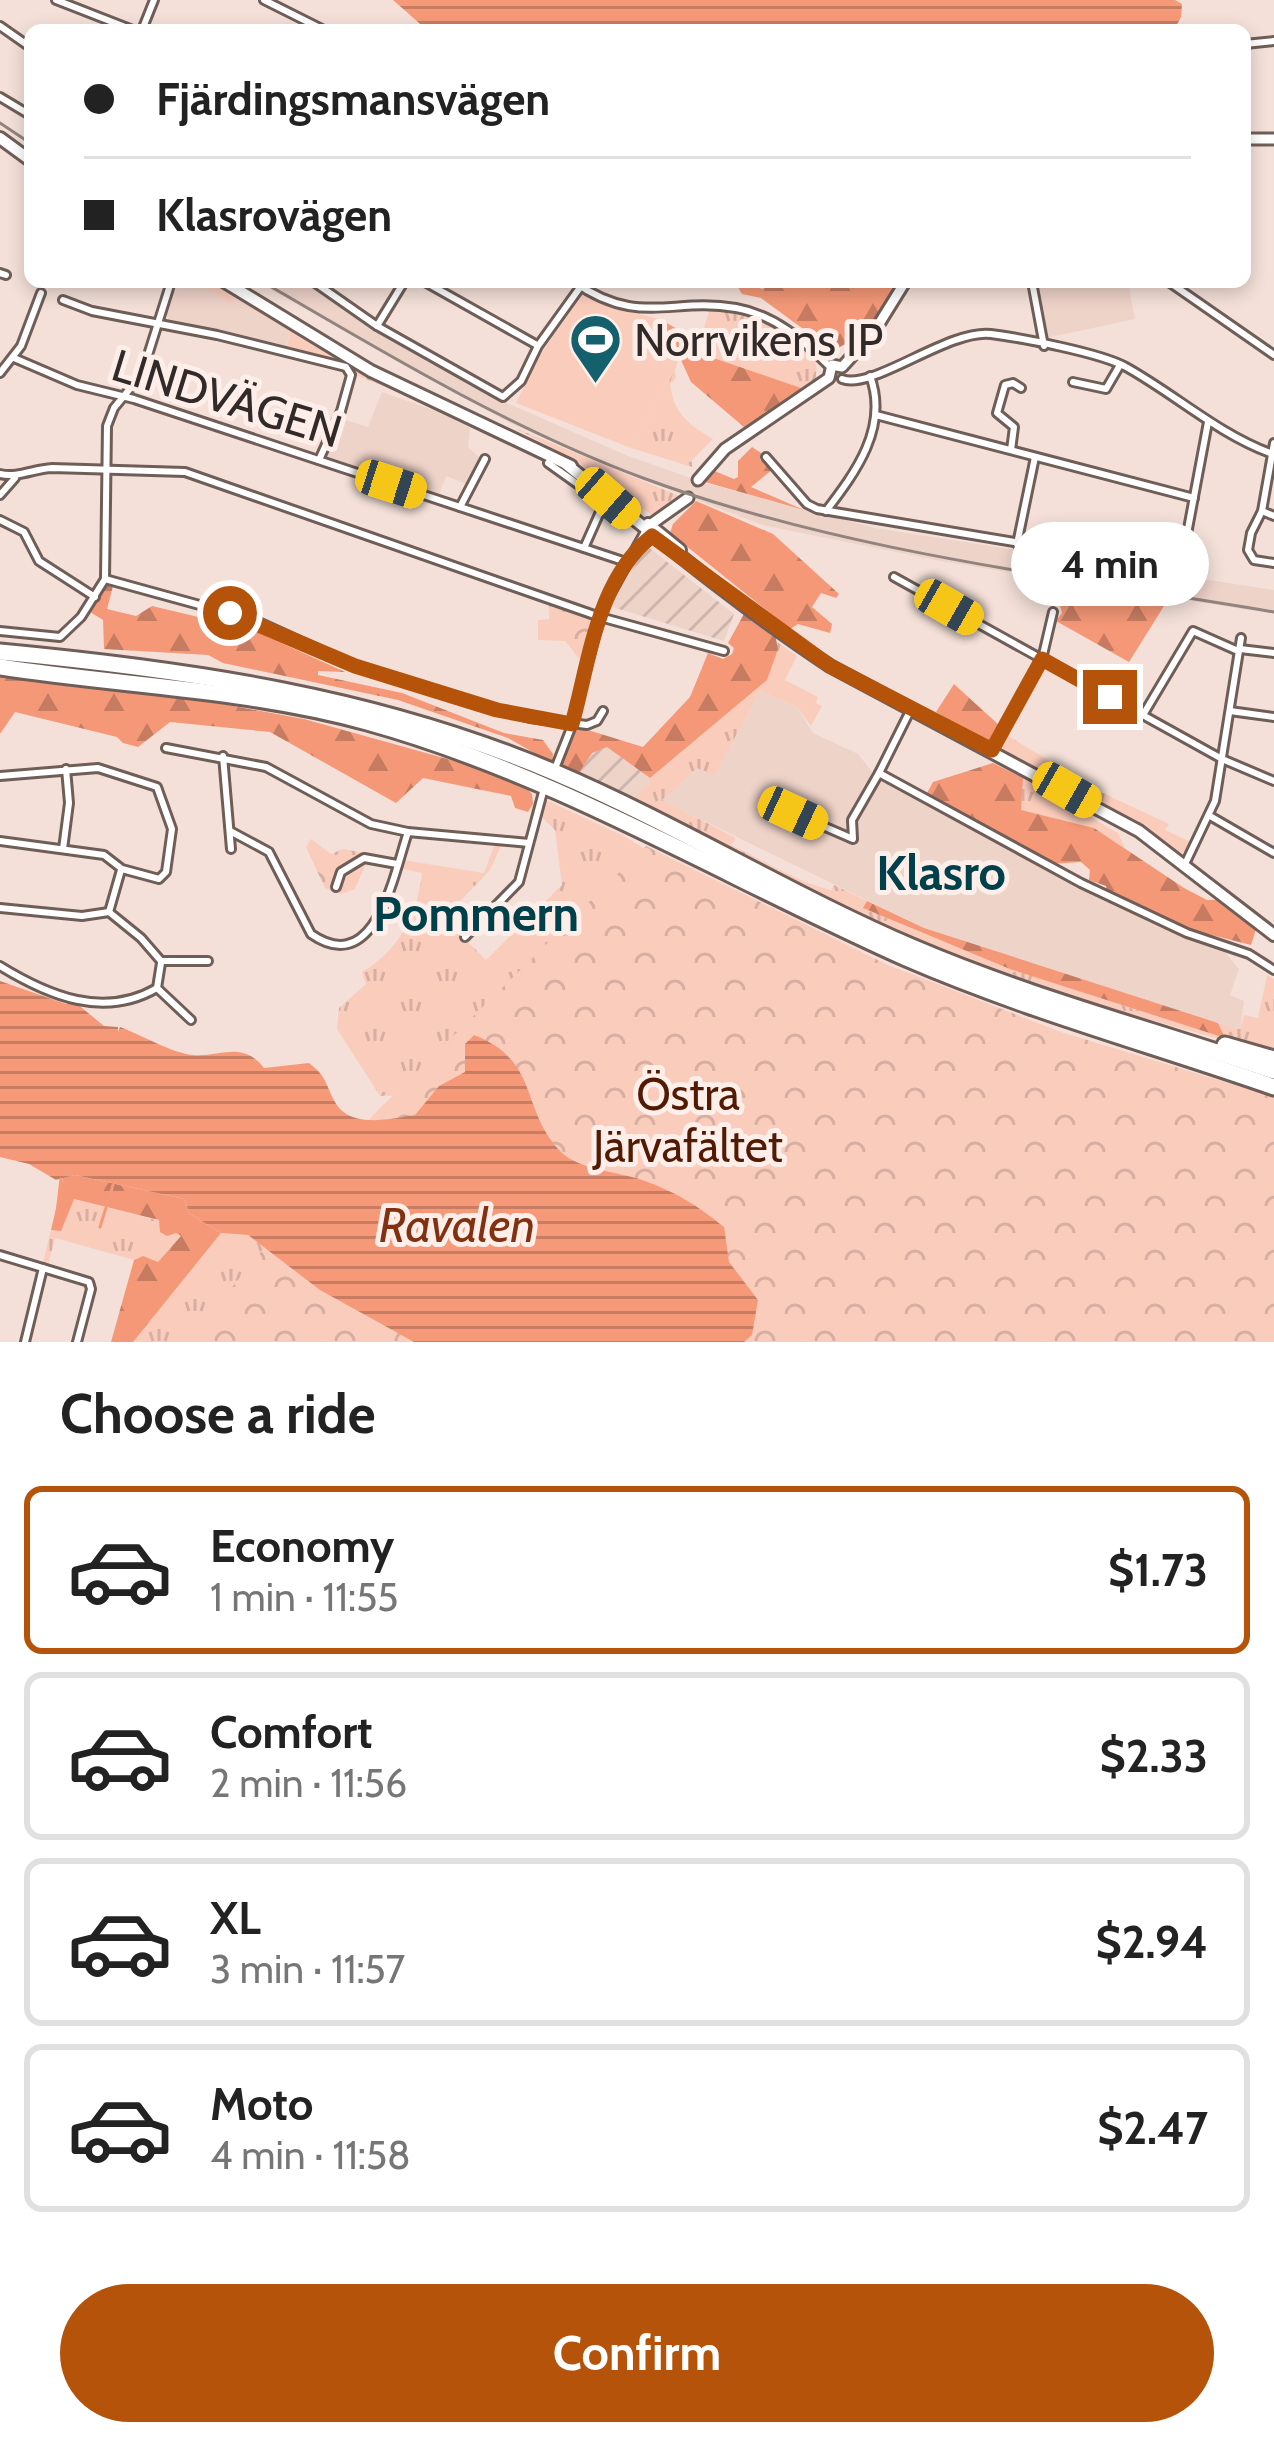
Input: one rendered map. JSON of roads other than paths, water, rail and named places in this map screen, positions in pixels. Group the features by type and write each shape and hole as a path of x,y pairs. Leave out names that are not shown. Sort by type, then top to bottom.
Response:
{"highway":[{"path":"0,652 282,688 457,736 597,792 912,947 1044,998 1274,1071"},
{"path":"0,667 278,701 454,748 591,804 825,921 974,987 1274,1087"},
{"path":"1044,998 1274,1059"}],"main road":[{"path":"235,288 371,371 566,464 830,666 1139,831 1274,935"}],"street":[{"path":"56,0 118,24"},
{"path":"264,0 312,24"},
{"path":"0,631 60,637 105,579 107,426 142,374 169,288"},
{"path":"323,288 377,326 500,396 510,394 576,288"},
{"path":"377,326 400,288"},
{"path":"436,288 538,346"},
{"path":"588,288 634,309 712,306 748,311 781,325 836,381 901,288"},
{"path":"1033,288 1044,346"},
{"path":"1178,288 1274,355"},
{"path":"0,374 14,358 41,293"},
{"path":"63,300 346,367 350,376 341,411 318,461"},
{"path":"842,373 852,382 949,342 982,334 1120,364 1236,439 1270,453"},
{"name":"LINDVÄGEN","path":"14,358 77,386 628,559"},
{"path":"1072,382 1106,389 1120,364"},
{"path":"698,480 725,448 829,372"},
{"path":"826,511 865,454 876,415 877,396 870,376"},
{"path":"1011,450 1014,427 997,413 1004,386 1013,383 1021,388"},
{"path":"876,415 1194,498"},
{"path":"1181,566 1208,421"},
{"path":"1274,443 1249,554 1254,560 1274,563"},
{"path":"766,457 807,504 826,511 1109,557"},
{"path":"1017,544 1035,457"},
{"path":"460,507 485,459"},
{"path":"548,463 604,503 584,548"},
{"path":"0,495 15,478 32,469 171,469 600,617 724,651"},
{"path":"0,475 15,478"},
{"path":"1262,511 1274,516"},
{"path":"0,520 25,532 39,561 95,596"},
{"path":"556,766 600,617 628,559 651,530"},
{"path":"894,578 1222,759 1274,781"},
{"path":"105,579 254,620 355,666 477,705 572,724 592,723 603,711"},
{"path":"992,750 1042,659 1053,612"},
{"path":"1143,715 1193,631 1239,650 1274,653"},
{"path":"1185,864 1210,817 1240,638"},
{"path":"775,812 793,813 853,839 853,820 911,708"},
{"path":"1230,711 1274,717"},
{"path":"166,748 266,767 351,816 408,832 529,843"},
{"path":"223,756 231,849"},
{"path":"63,849 69,803 66,768"},
{"path":"0,776 66,768 108,769 157,787 172,830 166,872 159,879 122,869 104,855 0,841"},
{"path":"879,773 1081,883 1186,933 1249,954 1274,970"},
{"path":"465,937 519,882 543,792"},
{"path":"1210,817 1274,853"},
{"path":"230,831 269,852 307,929 327,943 353,942 369,932 381,913 408,832"},
{"path":"336,887 341,872 364,858 398,864"},
{"path":"109,912 122,869"},
{"path":"0,908 82,916 109,912 141,938 163,969 157,988 134,1001 114,1005 53,991 0,966"},
{"path":"161,961 208,961"},
{"path":"157,988 191,1020"},
{"path":"0,1255 85,1280 91,1288 77,1342"},
{"path":"25,1342 44,1268"}],"water":[{"path":"393,0 1175,0 1182,4 1177,24 420,24"},
{"name":"Ravalen","path":"0,981 66,1004 76,1003 104,1026 118,1027 118,1032 120,1027 184,1054 240,1052 264,1068 309,1063 342,1110 360,1119 415,1115 439,1086 465,1072 465,1044 474,1035 510,1058 547,1134 567,1157 667,1190 724,1227 729,1262 758,1300 752,1335 744,1342 414,1342 320,1290 248,1235 221,1233 190,1214 184,1199 75,1175 56,1180 29,1164 0,1157"}],"waterway":[{"path":"57,1213 61,1179"},
{"path":"100,1227 113,1185"}],"railway":[{"path":"0,123 24,139"},
{"path":"273,288 544,436 720,504 955,560 1274,612"}],"place":[{"name":"Norrvikens IP","path":"595,386"}],"district":[{"name":"Klasro","path":"941,873"},
{"name":"Pommern","path":"476,914"}],"park label":[{"name":"Östra Järvafältet","path":"688,1120"}]}
